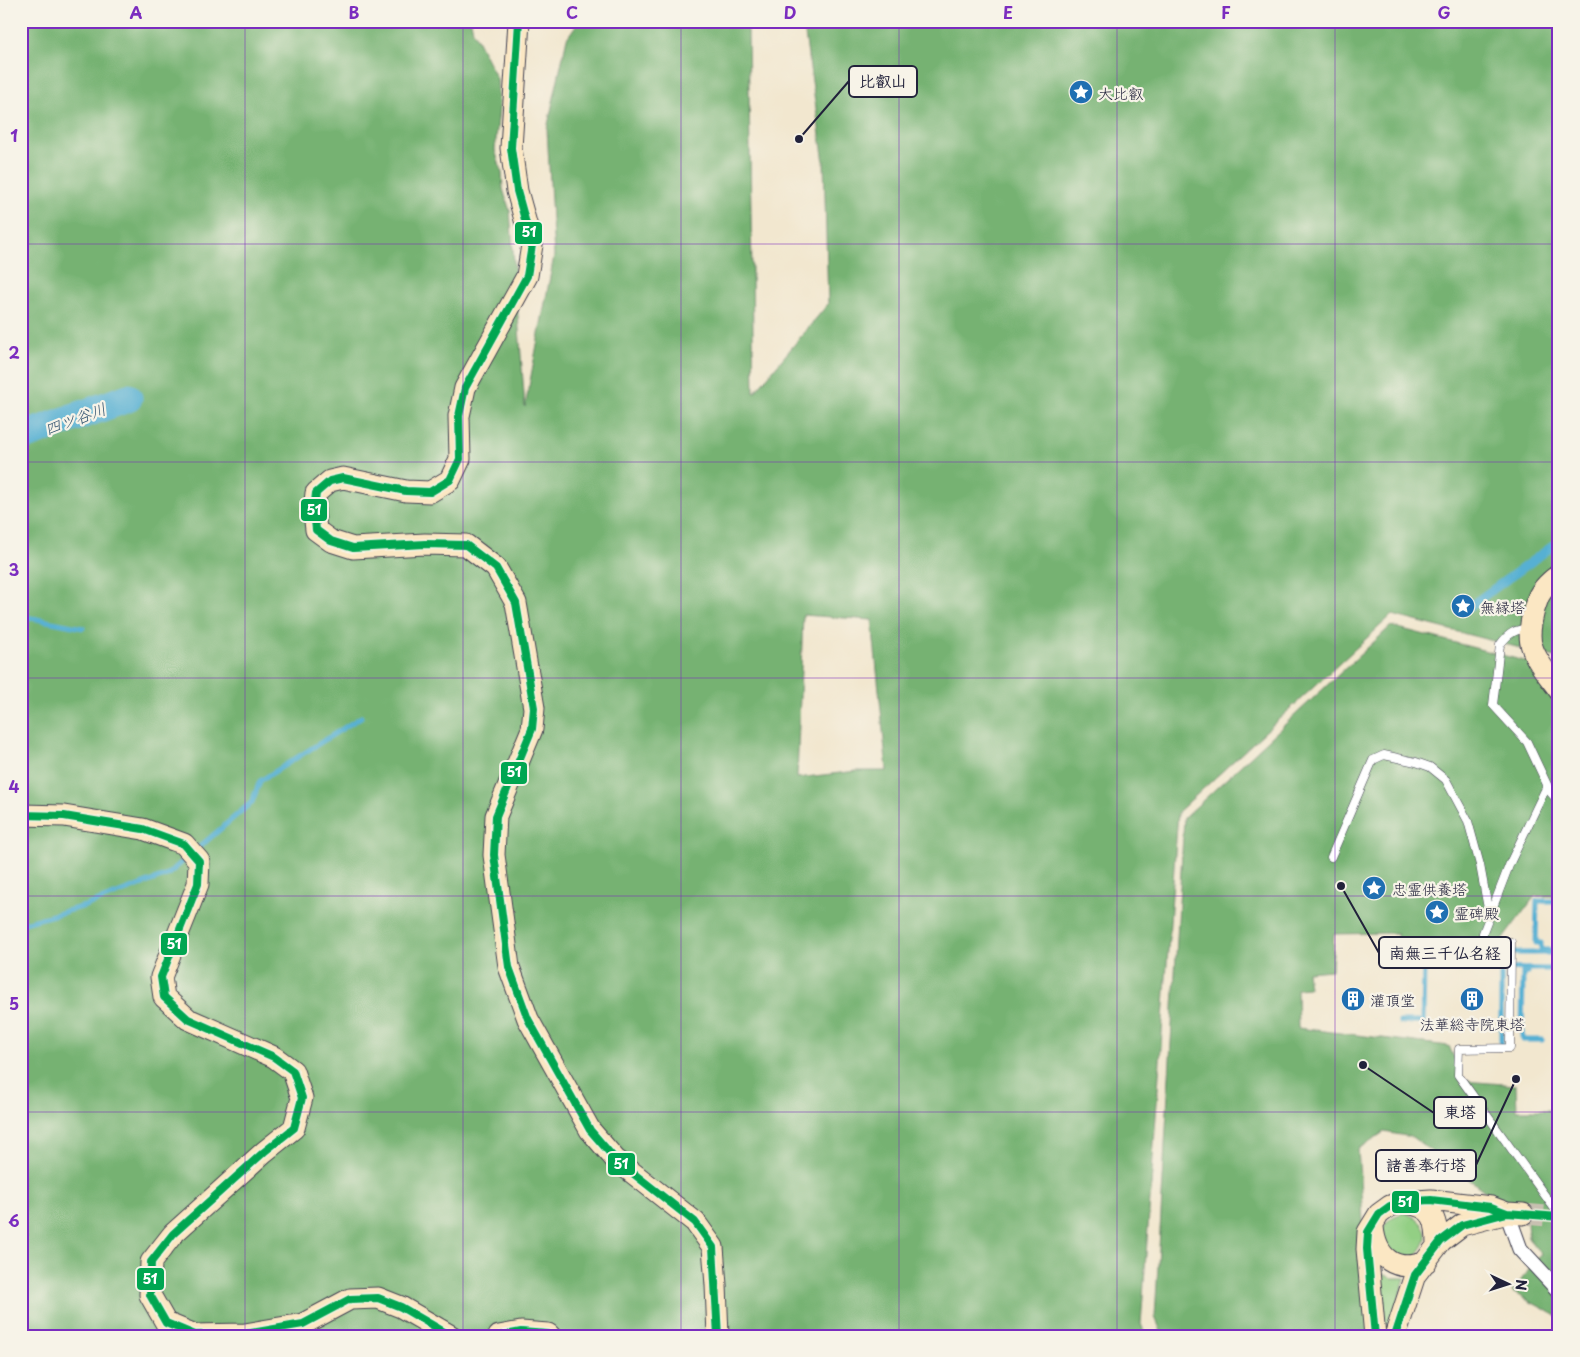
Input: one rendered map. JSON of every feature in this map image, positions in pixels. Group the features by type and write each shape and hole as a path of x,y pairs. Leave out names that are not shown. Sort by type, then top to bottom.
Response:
{"street":[{"path":"519,21 511,148 517,192 532,245 527,276 465,388 459,416 460,459 450,480 430,492 406,491 343,478 330,481 316,493 314,511 316,530 331,541 353,548 425,544 466,545 496,568 516,603 534,708 532,728 496,816 494,855 509,967 528,1019 590,1130 615,1159 695,1222 712,1247 718,1336"},
{"path":"1559,575 1538,596 1530,628 1531,646 1540,664 1559,690"},
{"path":"21,815 64,816 143,829 186,845 199,862 198,884 162,977 164,997 188,1020 274,1057 292,1071 302,1098 294,1128 264,1152 173,1234 151,1262 150,1295 166,1323 195,1335 245,1334 303,1324 350,1299 378,1298 401,1307 452,1336"},
{"path":"1375,1336 1367,1249 1368,1232 1379,1214 1390,1206 1402,1202 1431,1200 1491,1207 1515,1214"},
{"path":"1373,1222 1374,1238 1379,1251 1388,1261 1400,1266 1412,1267 1432,1254 1437,1230 1433,1216 1420,1206 1402,1202"},
{"path":"1395,1336 1415,1275 1451,1232 1462,1224 1515,1214"},
{"path":"1515,1214 1520,1250 1559,1291"},
{"path":"500,1336 521,1332 548,1334 550,1336"}],"lane":[{"path":"1530,628 1511,632 1500,645 1493,705 1527,742 1547,786 1559,802"},
{"path":"1330,857 1373,760 1384,755 1430,767 1446,780 1468,821 1480,864 1490,916"},
{"path":"1547,786 1510,863 1483,933 1483,941 1511,942 1510,1048 1459,1049 1458,1075 1559,1214"}],"green space":[{"path":"21,21 471,21 473,31 497,79 499,108 495,150 502,173 503,189 510,211 525,407 554,256 547,129 567,38 579,21 740,21 748,30 754,393 828,304 824,162 803,21 1559,21 1559,658 1392,615 1178,812 1141,1324 1146,1336 21,1336","holes":["803,615 872,620 887,771 857,771 797,778"]},
{"path":"1391,626 1559,670 1559,896 1535,896 1497,947 1398,946 1397,933 1334,934 1332,970 1307,972 1309,988 1297,989 1298,1028 1449,1046 1464,1081 1516,1085 1517,1110 1555,1110 1556,1095 1559,1095 1559,1317 1512,1292 1541,1254 1528,1238 1526,1206 1520,1202 1499,1200 1412,1137 1384,1132 1358,1149 1371,1336 1163,1336 1155,1317 1184,818"},
{"path":"1405,1213 1419,1221 1426,1232 1424,1244 1414,1257 1391,1255 1381,1235 1384,1226 1389,1220"},
{"path":"1375,1271 1392,1278 1405,1278 1388,1333 1378,1332"}],"waterway":[{"name":"四ツ谷川","path":"21,437 128,398"},
{"path":"1467,606 1559,539"},
{"path":"1468,610 1559,544"},
{"path":"21,616 83,628"},
{"path":"197,849 252,802 260,781 361,717"},
{"path":"21,924 85,906 167,875 188,857"},
{"path":"1513,953 1551,953 1551,950 1541,950 1541,943 1536,943 1537,901 1559,901"},
{"path":"1400,1022 1423,1022 1424,968 1559,969"},
{"path":"1528,972 1523,972 1522,1040 1542,1040"},
{"path":"1501,975 1501,1044"}],"tunnel":[{"path":"1523,1214 1559,1217"}],"transit line":[{"name":"51","path":"519,21 511,148 517,191 532,245 527,276 465,388 459,416 460,459 450,480 430,492 406,491 343,478 330,481 316,493 314,511 316,530 331,541 353,548 425,544 466,545 496,568 516,603 534,708 532,729 496,816 494,855 509,967 528,1019 590,1130 615,1159 695,1222 713,1247 718,1336"},
{"name":"51","path":"21,815 64,816 143,829 184,844 199,861 198,884 161,977 164,997 188,1019 274,1057 293,1071 302,1098 294,1128 264,1152 173,1234 151,1262 150,1295 166,1323 195,1335 245,1334 303,1324 350,1299 378,1298 401,1307 451,1336"},
{"name":"51","path":"1375,1336 1367,1249 1368,1232 1379,1214 1390,1206 1402,1202 1431,1200 1491,1207 1507,1213 1559,1217"},
{"name":"51","path":"1395,1336 1415,1275 1441,1241 1462,1225 1507,1213"},
{"name":"51","path":"500,1336 521,1332 548,1334 550,1336"}],"place":[{"name":"大比叡","path":"1081,92"},
{"name":"比叡山","path":"799,139"},
{"name":"無縁塔","path":"1463,606"},
{"name":"南無三千仏名経","path":"1341,886"},
{"name":"忠霊供養塔","path":"1374,888"},
{"name":"霊碑殿","path":"1437,912"},
{"name":"灌頂堂","path":"1353,999"},
{"name":"法華総寺院東塔","path":"1472,999"},
{"name":"東塔","path":"1363,1065"},
{"name":"諸善奉行塔","path":"1516,1079"}]}
